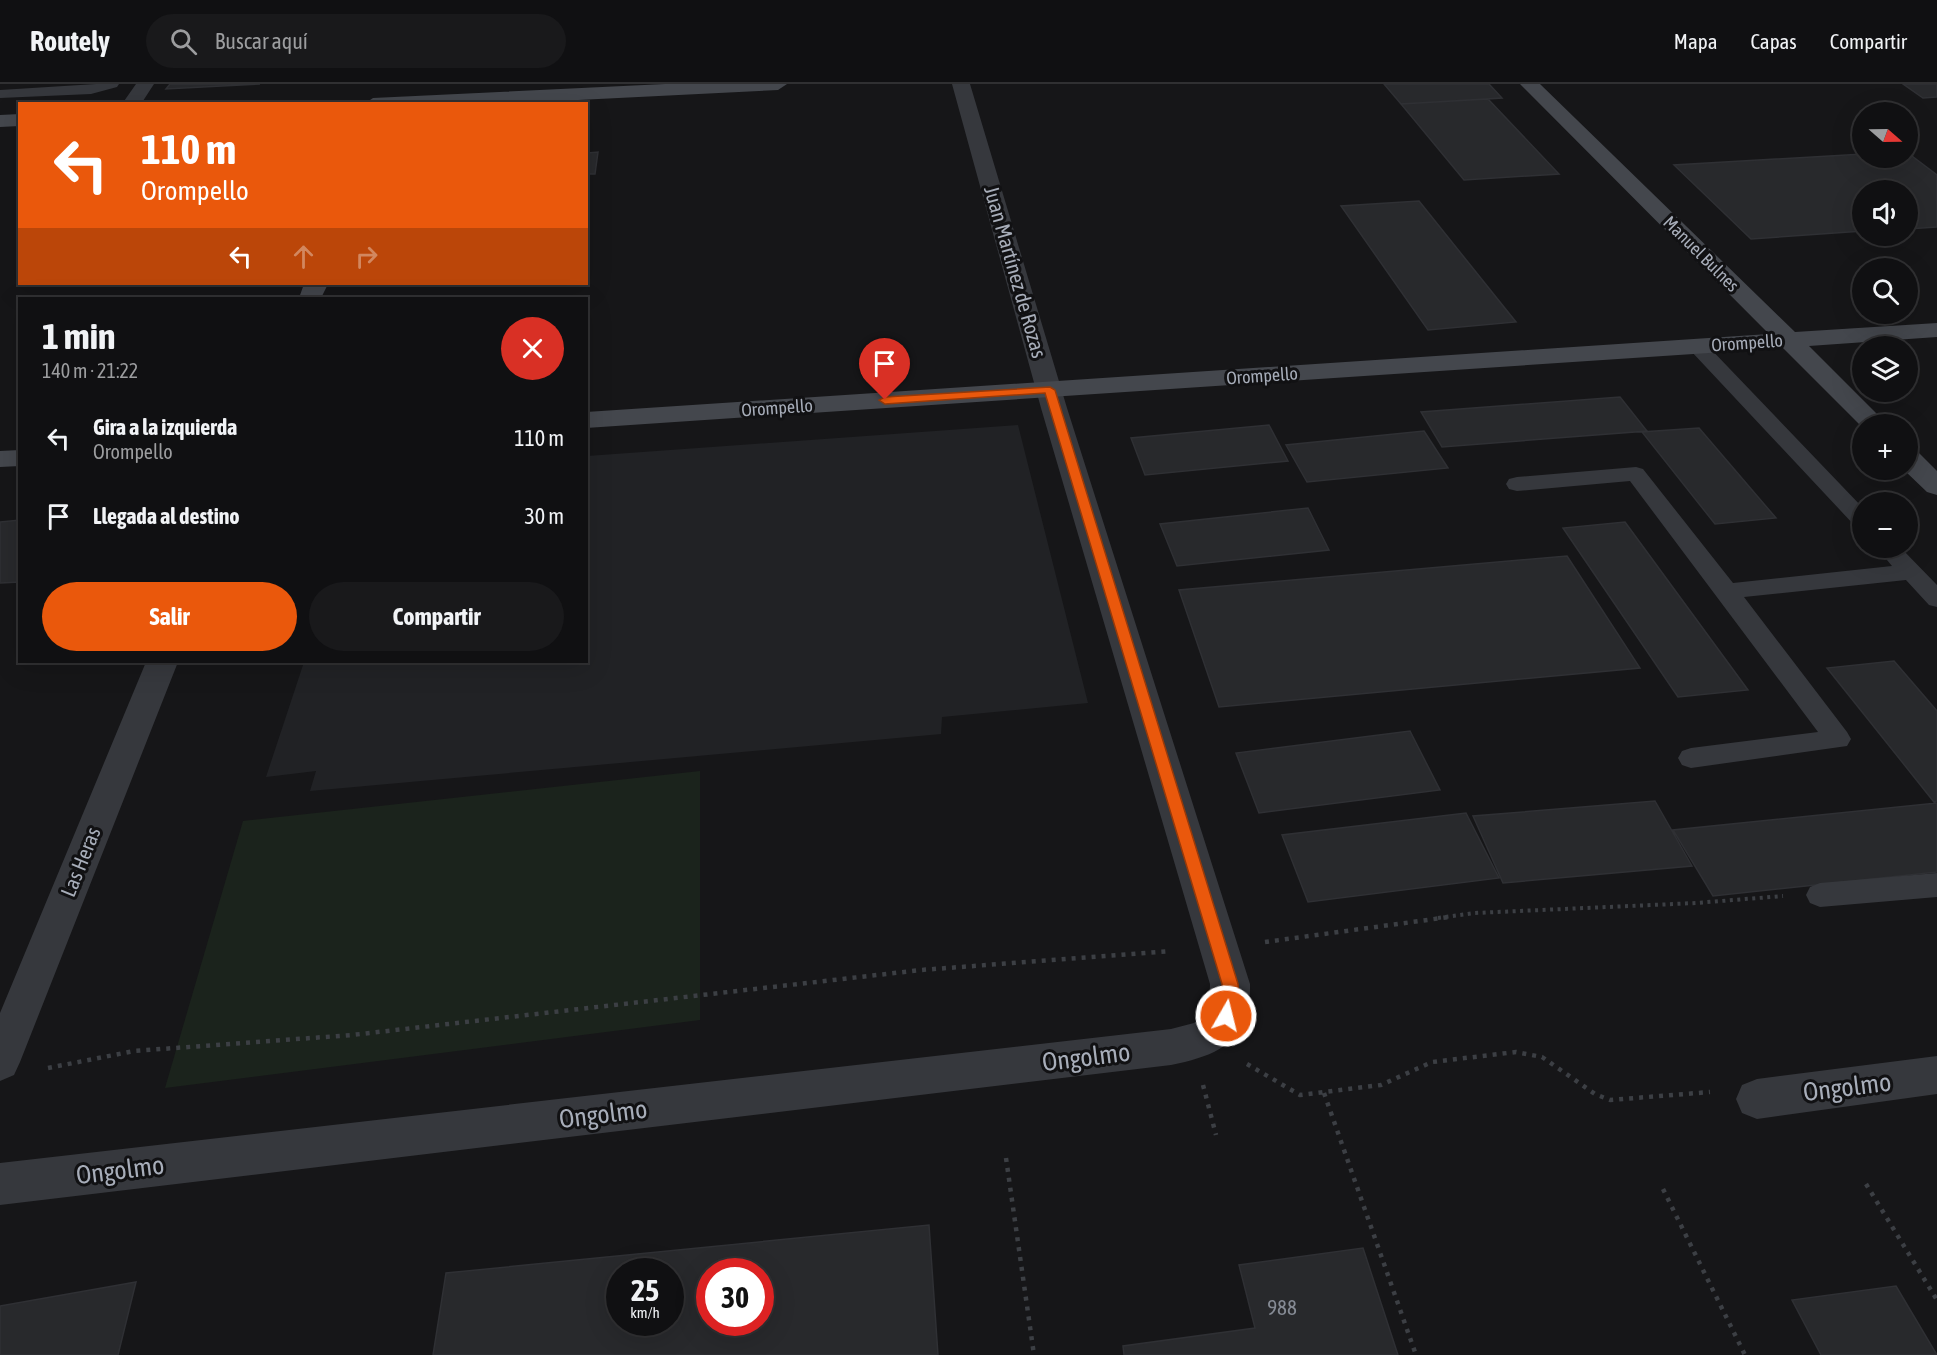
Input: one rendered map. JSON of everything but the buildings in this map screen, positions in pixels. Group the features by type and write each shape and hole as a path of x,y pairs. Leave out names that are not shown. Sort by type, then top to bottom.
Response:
{"street":[{"path":"132,102 145,84"},
{"path":"389,102 397,84"},
{"path":"409,102 778,84"},
{"name":"Juan Martínez de Rozas","path":"961,84 1050,390 1230,984 1232,1001 1226,1016 1205,1040"},
{"name":"Manuel Bulnes","path":"1529,84 1864,414"},
{"path":"0,121 18,120"},
{"name":"Orompello","path":"588,420 1937,330"},
{"path":"0,459 18,458"},
{"path":"1918,468 1937,486"},
{"name":"Las Heras","path":"0,1062 162,663"},
{"name":"Ongolmo","path":"0,1184 1171,1047 1205,1040"},
{"name":"Ongolmo","path":"1757,1099 1937,1075"}],"lane":[{"path":"0,94 91,90 112,84"},
{"path":"1698,347 1852,509"},
{"path":"1517,484 1636,474 1838,739 1691,758"},
{"path":"1898,558 1937,599"},
{"path":"1727,591 1911,572"},
{"path":"1820,895 1937,885"}],"path":[{"path":"45,1069 134,1051 352,1035 921,970 1219,948 1475,913 1820,895"},
{"path":"1205,1040 1300,1095 1381,1085 1432,1062 1516,1052 1542,1057 1595,1094 1611,1100 1701,1091 1757,1099"},
{"path":"1324,1092 1416,1355"},
{"path":"1006,1158 1034,1355"},
{"path":"1866,1184 1937,1300"},
{"path":"1664,1189 1745,1355"}],"shaded area":[{"path":"1018,425 1088,703 942,717 941,734 310,791 316,771 266,777 304,663 588,663 588,456"},
{"path":"700,771 700,1020 165,1088 243,821"}],"route":[{"path":"885,400 1050,390 1230,984 1232,1001 1226,1016"}]}
